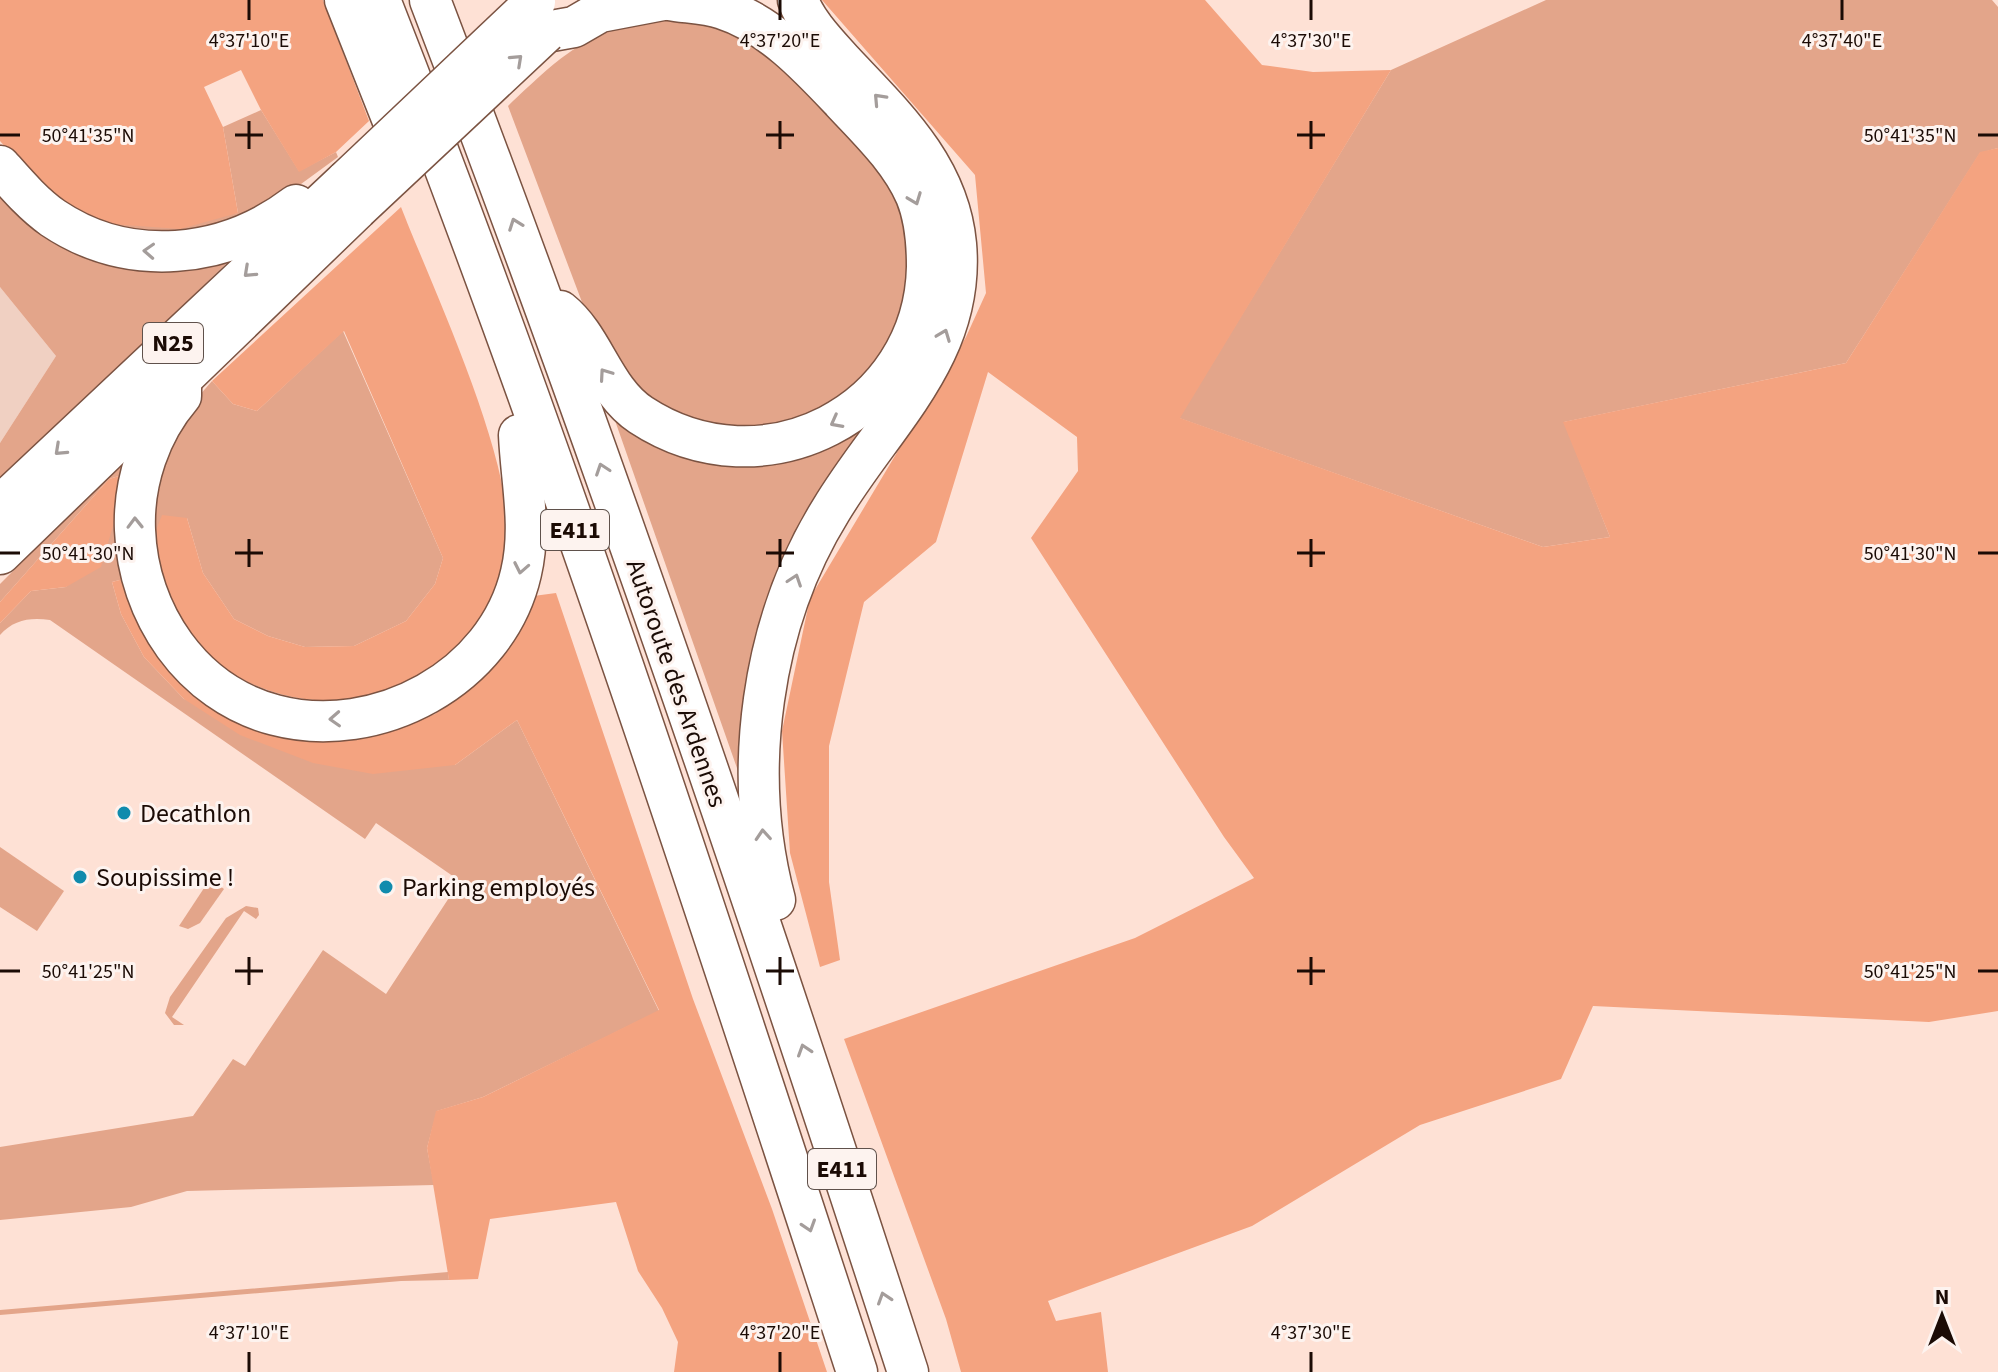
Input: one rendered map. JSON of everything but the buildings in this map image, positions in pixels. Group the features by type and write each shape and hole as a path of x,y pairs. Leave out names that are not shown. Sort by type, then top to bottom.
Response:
{"highway":[{"path":"345,0 393,121 413,146"},
{"path":"356,0 519,435 723,1019 757,1065"},
{"name":"Autoroute des Ardennes","path":"380,0 554,470 757,1065 857,1372"},
{"name":"Autoroute des Ardennes","path":"430,0 542,297 776,965 908,1372"},
{"name":"N25","path":"0,554 181,377 352,194 539,11 580,0"},
{"path":"539,11 574,27 600,12 666,0 724,9 774,37 818,76 888,150 916,196 927,241 926,294 909,347 879,391 839,423 791,441 739,447 686,436 640,414 605,378 573,321 542,297"},
{"path":"776,965 785,937 766,864 759,759 764,700 779,628 800,567 831,509 922,379 946,334 956,281 956,242 947,200 927,158 903,126 827,44 798,0"},
{"path":"0,166 52,217 87,236 135,251 181,253 223,244 266,226 325,181 352,194"},
{"name":"N25","path":"0,506 352,194"},
{"path":"181,377 181,396 164,416 144,464 134,512 136,556 146,592 175,650 215,684 274,715 315,720 360,718 405,706 448,682 482,649 507,611 521,574 527,523 519,435"}],"shaded area":[{"path":"0,0 323,0 369,121 336,152 299,172 241,70 204,87 223,127 238,213 180,229 97,223 67,207 31,176 0,141"},
{"path":"822,0 1205,0 1262,65 1313,72 1391,70 1180,418 1543,547 1610,537 1563,422 1846,363 1980,152 1998,148 1998,1011 1929,1022 1593,1006 1561,1079 1420,1125 1252,1226 1048,1301 1056,1321 1101,1312 1108,1372 961,1372 946,1319 844,1039 1135,938 1254,878 1224,837 1031,538 1078,471 1077,437 988,372 936,542 864,602 829,746 829,882 840,960 820,967 790,853 782,731 810,598 966,337 986,293 975,175"},
{"path":"1546,0 1992,0 1998,7 1998,148 1980,153 1846,363 1564,422 1610,537 1543,547 1179,418 1391,70"},
{"path":"652,18 719,26 775,57 865,146 901,201 912,293 872,378 790,427 730,431 663,408 634,387 591,326 508,106 542,74 589,40"},
{"path":"261,110 299,171 336,152 338,157 275,203 182,238 97,223 238,213 223,127"},
{"path":"0,183 24,209 232,258 0,483 0,443 56,356 0,287"},
{"path":"401,207 451,328 486,425 507,512 507,546 493,598 466,639 430,671 388,692 341,700 292,697 245,681 191,640 169,601 151,543 162,515 187,518 203,573 234,619 268,636 305,647 354,646 406,621 435,584 443,558 344,331 257,411 233,404 212,381"},
{"path":"0,287 56,356 0,443"},
{"path":"343,331 443,558 435,584 406,621 354,646 305,647 268,636 234,619 203,573 187,518 151,543 157,469 191,405 212,381 233,404 257,411"},
{"path":"894,387 814,523 751,808 605,392 719,454"},
{"path":"136,448 131,577 112,582 121,614 144,657 184,699 455,765 517,720 659,1011 483,1097 437,1111 427,1148 434,1185 187,1191 131,1207 0,1220 0,1147 193,1116 233,1059 245,1066 323,950 386,994 460,881 376,823 365,839 50,620 22,621 0,635 0,623 31,591 66,587 122,475 109,479 0,602 0,584"},
{"path":"122,475 127,478 101,567 66,587 31,591 0,623 0,602 109,479"},
{"path":"131,577 204,692 396,726 435,714 465,690 526,597 556,593 693,999 772,1209 827,1372 674,1372 678,1342 662,1308 638,1271 616,1202 490,1219 478,1279 449,1280 427,1148 436,1111 483,1097 659,1010 517,720 455,765 373,774 313,763 240,735 184,699 144,657 121,614 112,582"},
{"path":"0,847 64,891 37,931 0,907"},
{"path":"210,879 224,889 200,923 188,929 179,926"},
{"path":"246,906 258,908 259,915 256,919 244,911 172,1017 184,1025 174,1025 165,1013 170,997 226,918"},
{"path":"448,1272 449,1280 401,1281 0,1315 0,1310"}],"place":[{"name":"Decathlon","path":"124,813"},
{"name":"Soupissime !","path":"80,877"},
{"name":"Parking employés","path":"386,887"}]}
